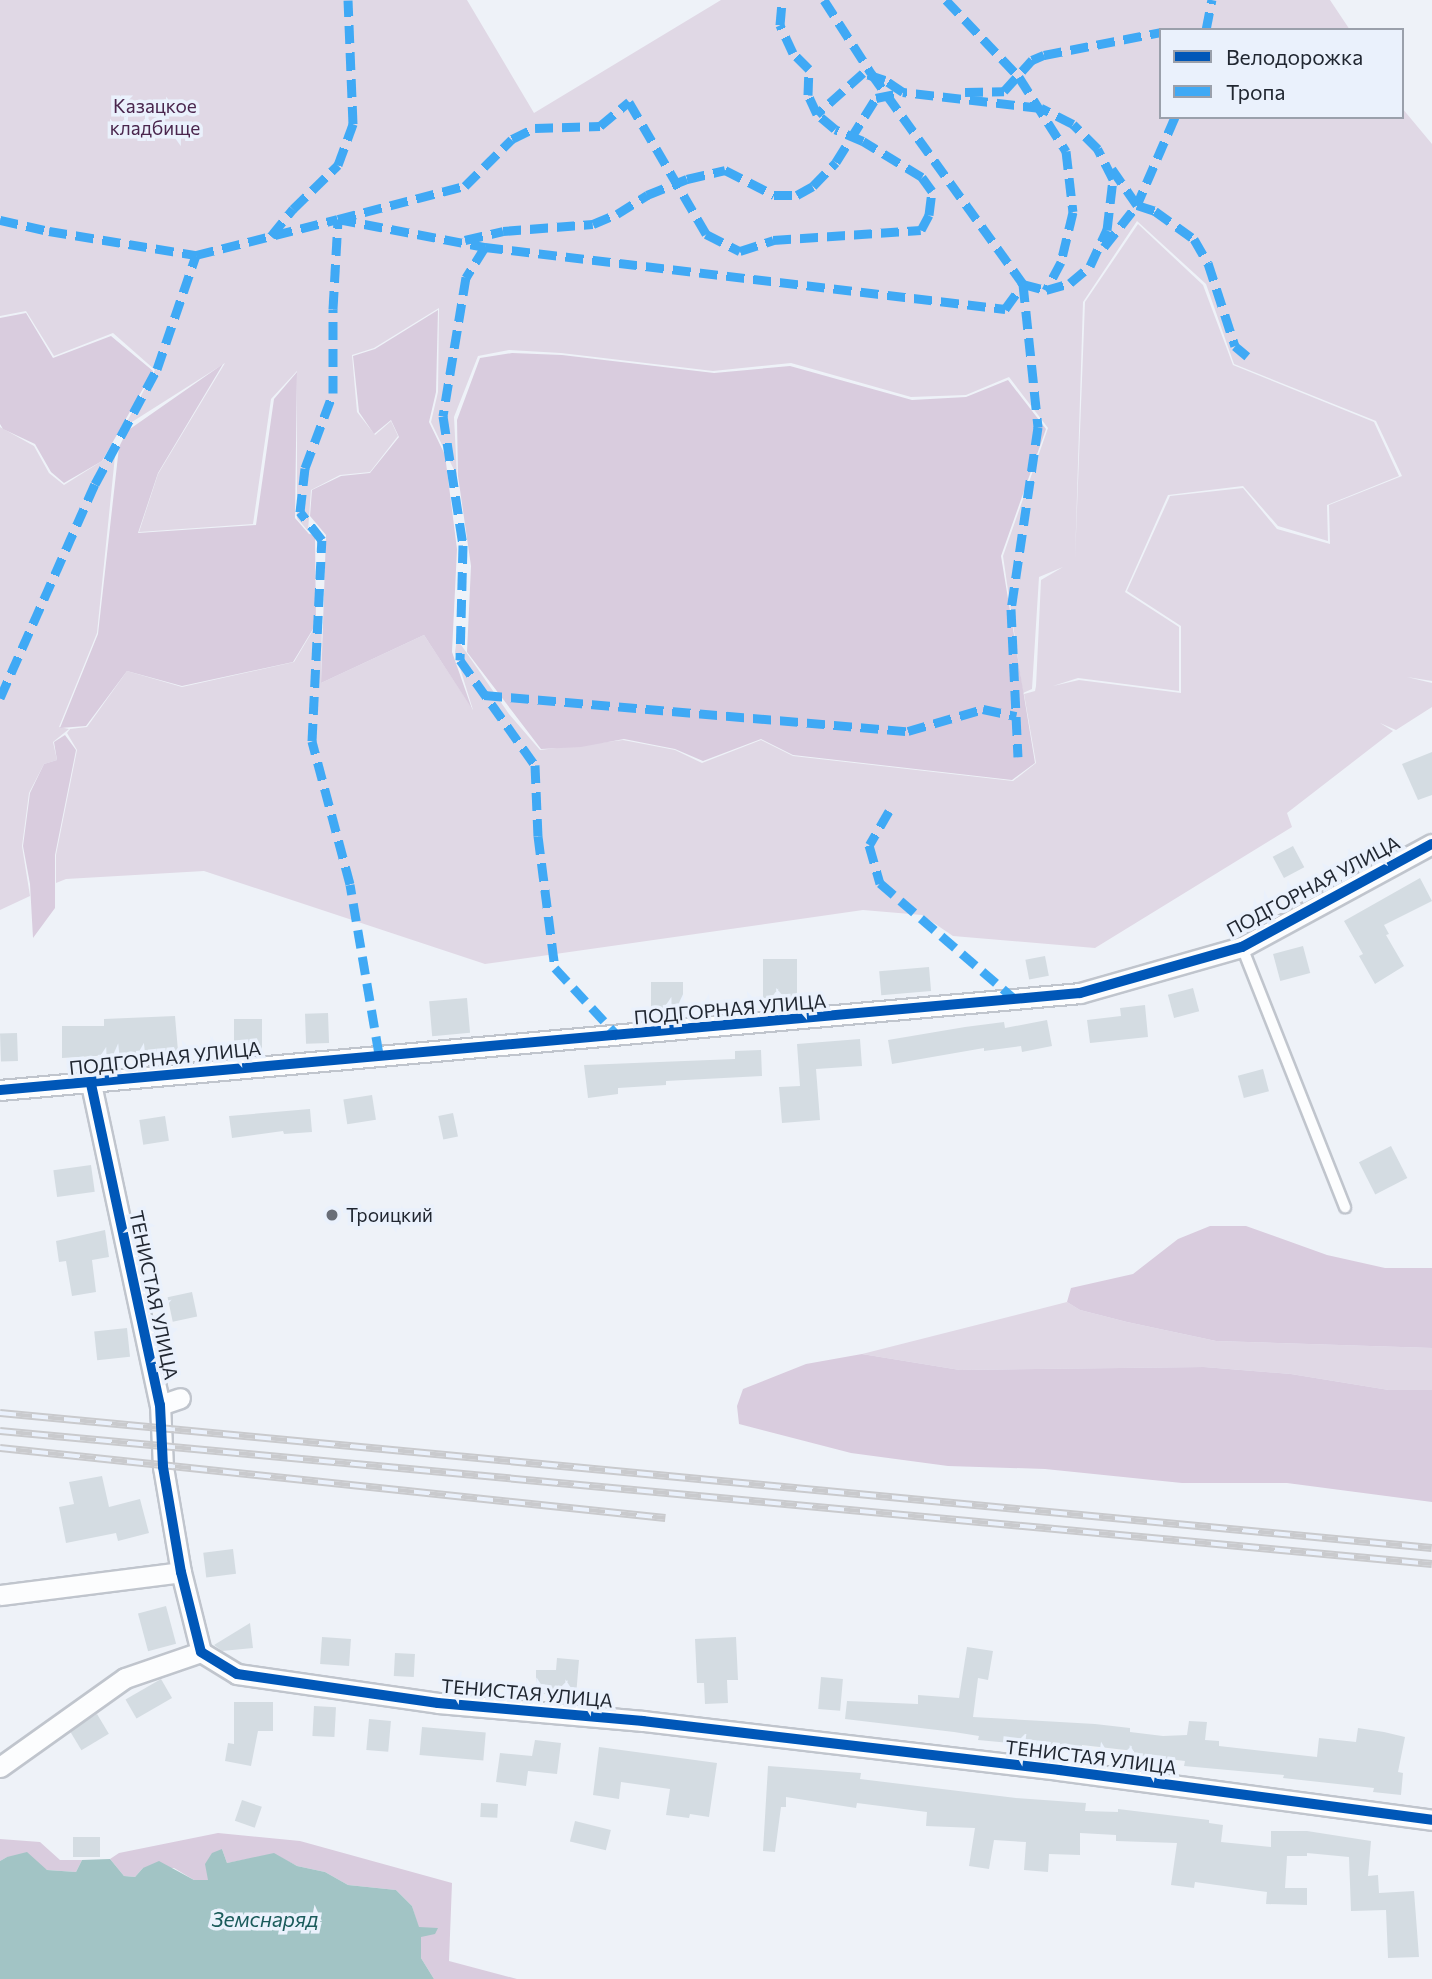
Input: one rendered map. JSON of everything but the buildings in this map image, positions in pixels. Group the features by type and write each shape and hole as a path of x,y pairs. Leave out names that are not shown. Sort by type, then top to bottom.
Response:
{"street":[{"name":"ПОДГОРНАЯ УЛИЦА","path":"0,1090 91,1084 379,1054 620,1037 1080,993 1242,947 1432,844"},
{"name":"ТЕНИСТАЯ УЛИЦА","path":"91,1084 160,1405 163,1466 181,1572 201,1652 237,1674 438,1703 643,1721 1059,1770 1432,1820"},
{"path":"160,1405 180,1398"},
{"path":"0,1595 181,1572"},
{"path":"0,1767 125,1678 201,1652"}],"lane":[{"path":"1242,947 1345,1207"}],"green space":[{"name":"Казацкое кладбище","path":"0,0 467,0 534,113 721,0 1330,0 1349,28 1159,28 1159,119 1404,119 1404,110 1432,144 1432,681 1407,677 1432,683 1432,707 1396,730 1380,723 1393,731 1287,813 1292,827 1095,948 953,936 922,915 863,910 485,964 204,871 66,879 56,883 56,855 77,750 67,733 70,729 87,727 127,671 182,687 294,662 322,615 321,683 424,635 473,710 455,652 457,639 509,714 540,750 623,740 675,750 702,763 761,740 793,756 1013,781 1036,763 1024,694 1035,691 1036,686 1041,580 1063,567 1039,577 1032,689 1023,693 1003,556 1048,428 1009,377 966,395 911,397 791,363 713,371 561,353 509,350 478,356 454,417 457,476 431,422 438,392 439,308 374,348 352,355 357,412 375,435 391,421 398,436 370,472 340,475 311,490 308,531 297,518 297,371 271,399 253,524 139,532 158,474 225,363 124,427 155,370 113,333 54,356 26,311 0,316","holes":["1137,221 1206,284 1234,364 1376,421 1402,476 1329,505 1330,544 1277,529 1243,488 1170,496 1127,591 1181,626 1181,693 1079,680 1053,686 1078,678 1179,691 1179,627 1125,592 1168,495 1243,486 1278,526 1328,541 1327,505 1399,476 1374,422 1233,365 1203,285 1138,224 1085,302 1075,560 1083,302"]},
{"path":"0,427 34,446 49,473 64,485 102,461 116,446 97,633 59,727 69,729 53,742 57,760 44,764 29,793 22,846 30,896 0,910"},
{"path":"1067,1302 1080,1310 1216,1341 1432,1348 1432,1390 1389,1390 1291,1374 1204,1367 960,1370 862,1354"}],"shaded area":[{"path":"438,310 436,392 429,422 445,455 457,549 452,652 472,709 424,635 321,683 326,535 310,516 312,490 341,476 370,473 399,437 391,420 374,434 359,412 353,356 375,349"},
{"path":"26,313 53,358 111,336 153,371 102,461 64,483 51,472 35,444 3,429 0,424 0,318"},
{"path":"512,353 562,355 714,373 790,366 912,400 966,397 1008,380 1046,429 1001,556 1035,763 1012,780 793,755 761,739 703,761 675,749 624,739 581,747 541,749 467,652 471,566 458,476 457,420 480,358"},
{"path":"223,364 158,473 138,533 256,525 274,399 297,372 295,518 309,534 315,535 316,624 293,662 182,686 127,671 86,726 60,728 98,634 119,447 127,431"},
{"path":"65,735 76,750 55,855 55,908 33,938 30,884 23,846 30,793 44,764 57,760 54,742"},
{"path":"1210,1226 1246,1226 1327,1255 1385,1268 1432,1268 1432,1348 1216,1341 1080,1310 1067,1302 1071,1288 1133,1274 1178,1239"},
{"path":"862,1354 960,1370 1204,1367 1291,1374 1389,1390 1432,1390 1432,1502 1287,1483 1182,1483 1045,1469 948,1466 851,1453 739,1424 737,1406 743,1389 806,1364"},
{"path":"218,1833 300,1841 452,1883 449,1961 517,1979 434,1979 421,1958 421,1936 412,1906 396,1890 348,1885 325,1872 297,1866 274,1854 227,1863 222,1849 208,1880 194,1880 174,1868 143,1868 135,1877 124,1876 110,1859 119,1853"},
{"path":"0,1839 40,1842 60,1860 82,1860 76,1872 47,1870 7,1857 0,1861"}],"water":[{"name":"Земснаряд","path":"222,1849 227,1863 274,1853 297,1866 325,1872 348,1885 396,1890 412,1906 419,1927 438,1928 435,1934 421,1937 421,1958 434,1979 0,1979 0,1861 27,1852 47,1870 76,1872 82,1860 110,1859 124,1876 135,1877 143,1868 159,1861 194,1880 208,1880 205,1864 212,1853"}],"railway":[{"path":"0,1413 1432,1548"},
{"path":"0,1431 1432,1564"},
{"path":"0,1448 665,1518"}],"marked path":[{"path":"271,236 293,209 338,165 353,124 348,0"},
{"path":"379,1054 350,884 312,741 322,540 300,512 305,468 333,393 333,309 338,219 465,186 512,139 535,128 600,126 629,102 706,234 740,251 773,240 921,230 929,215 932,191 922,177 863,141 835,129 817,114 808,95 809,69 793,53 780,25 782,0"},
{"path":"824,0 871,73 1023,284 1038,427 1011,609 1018,757"},
{"path":"946,0 1019,77 1066,151 1073,212 1061,262 1046,290"},
{"path":"1206,28 1212,0"},
{"path":"965,92 1004,91 1032,60 1044,55 1159,32"},
{"path":"0,220 49,231 196,255 338,219 485,247 1005,309 1023,284 1046,290 1070,283 1090,266 1107,230 1113,179 1098,149 1073,124 1041,108 903,92 885,80 863,73 817,114"},
{"path":"465,240 503,231 593,224 617,214 647,195 687,179 725,170 774,195 797,195 813,186 836,162 876,98 895,94"},
{"path":"1174,119 1137,205 1155,211 1194,239 1208,263 1235,346 1247,356"},
{"path":"1104,247 1137,205 1112,169"},
{"path":"485,247 466,277 443,416 463,545 460,660 535,765 538,836 555,968 619,1037"},
{"path":"0,698 95,484 157,369 196,255"},
{"path":"484,695 908,731 983,709 1016,716"},
{"path":"889,811 869,845 880,883 1015,999"}],"cycle path":[{"path":"0,1090 1080,993 1242,947 1432,844"},
{"path":"91,1084 160,1405 163,1467 181,1572 201,1652 237,1674 438,1703 643,1721 1059,1770 1432,1820"}],"place":[{"name":"Троицкий","path":"332,1215"}]}
